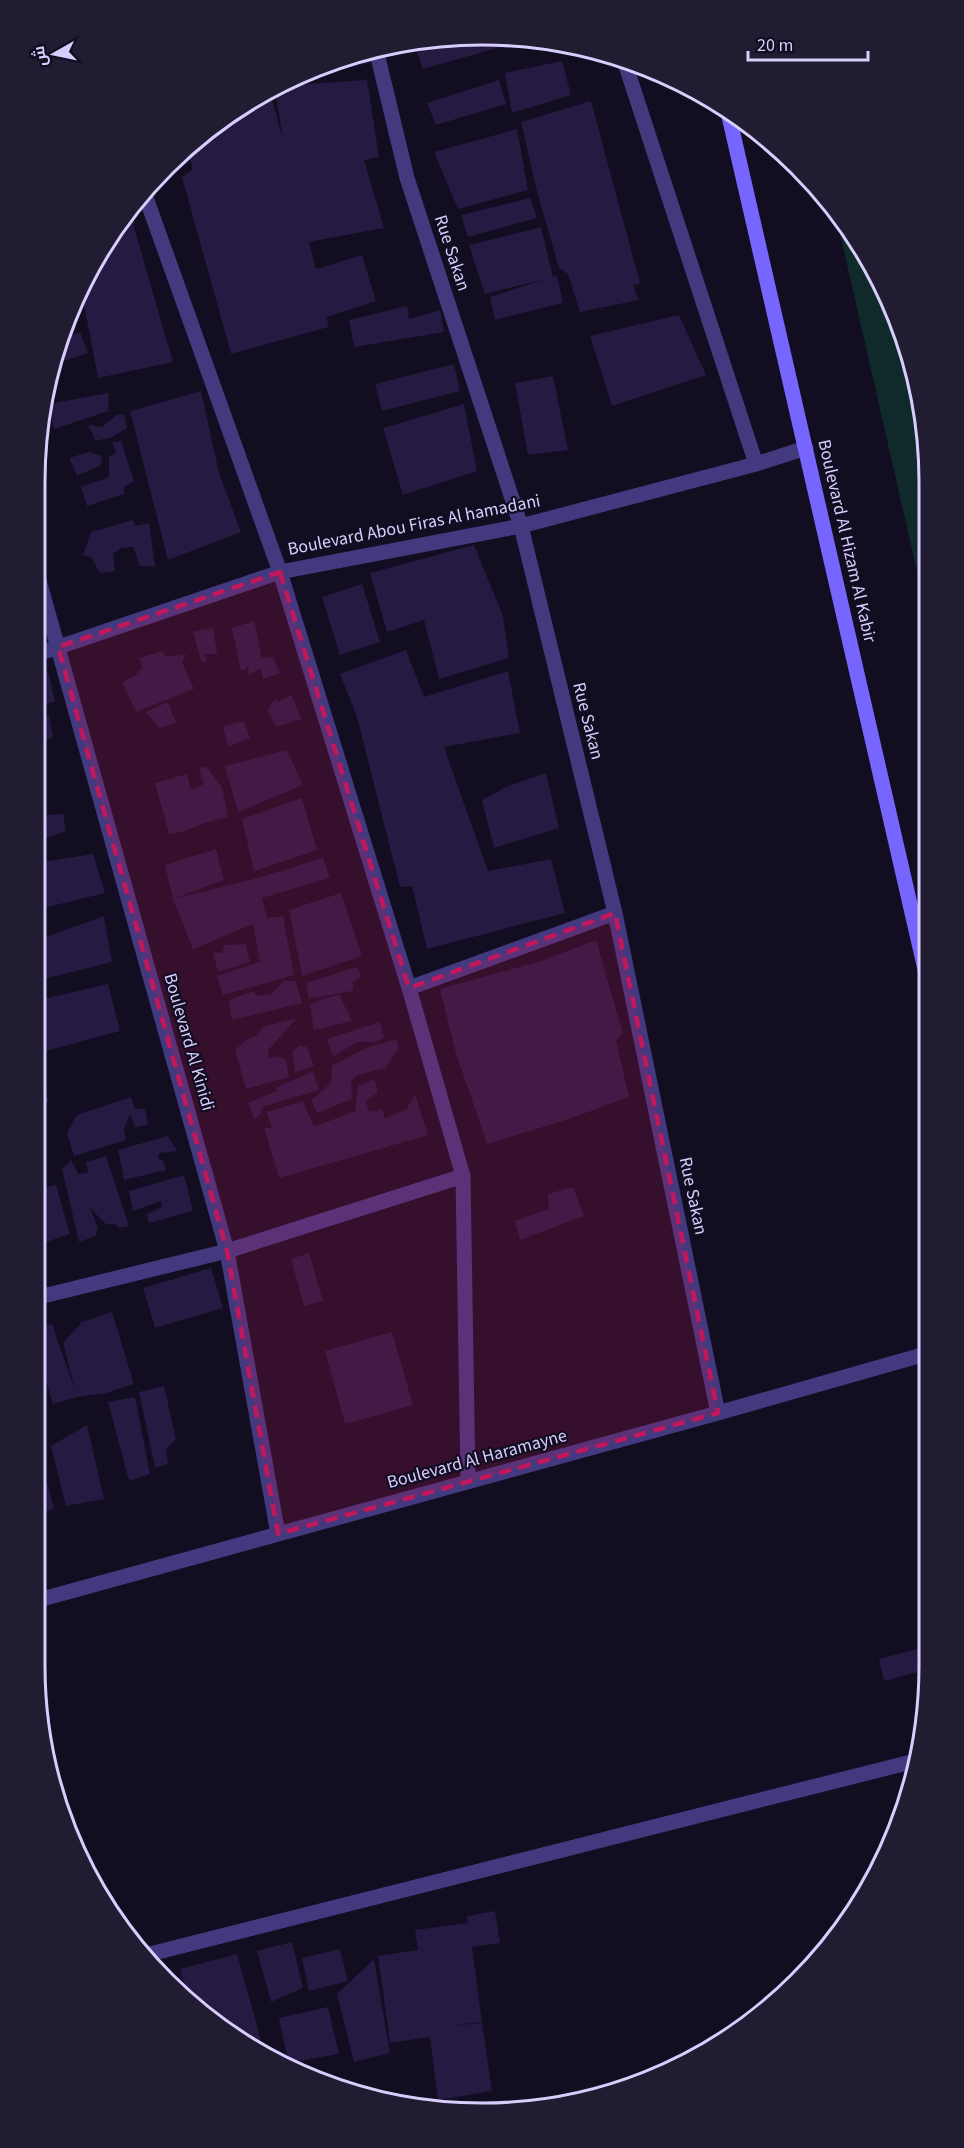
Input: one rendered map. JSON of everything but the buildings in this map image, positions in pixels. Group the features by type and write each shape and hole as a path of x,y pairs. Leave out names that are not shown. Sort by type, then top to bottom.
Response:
{"main road":[{"name":"Boulevard Al Hizam Al Kabir","path":"731,123 919,943"}],"street":[{"name":"Rue Sakan","path":"378,58 407,178 521,526 615,913 718,1413"},
{"path":"627,70 756,464"},
{"path":"147,201 280,572 409,988 463,1176 468,1481"},
{"name":"Boulevard Abou Firas Al hamadani","path":"45,651 280,572 521,526 756,464 806,448"},
{"name":"Boulevard Al Kinidi","path":"45,603 226,1251 278,1534"},
{"path":"409,988 615,913"},
{"path":"45,1295 226,1251 463,1176"},
{"name":"Boulevard Al Haramayne","path":"45,1598 919,1356"},
{"path":"152,1953 908,1763"}],"highlighted area":[{"path":"280,572 409,988 615,913 718,1413 278,1534 227,1251 58,647"}],"green space":[{"path":"839,231 874,289 886,315 911,397 918,453 919,580"}]}
